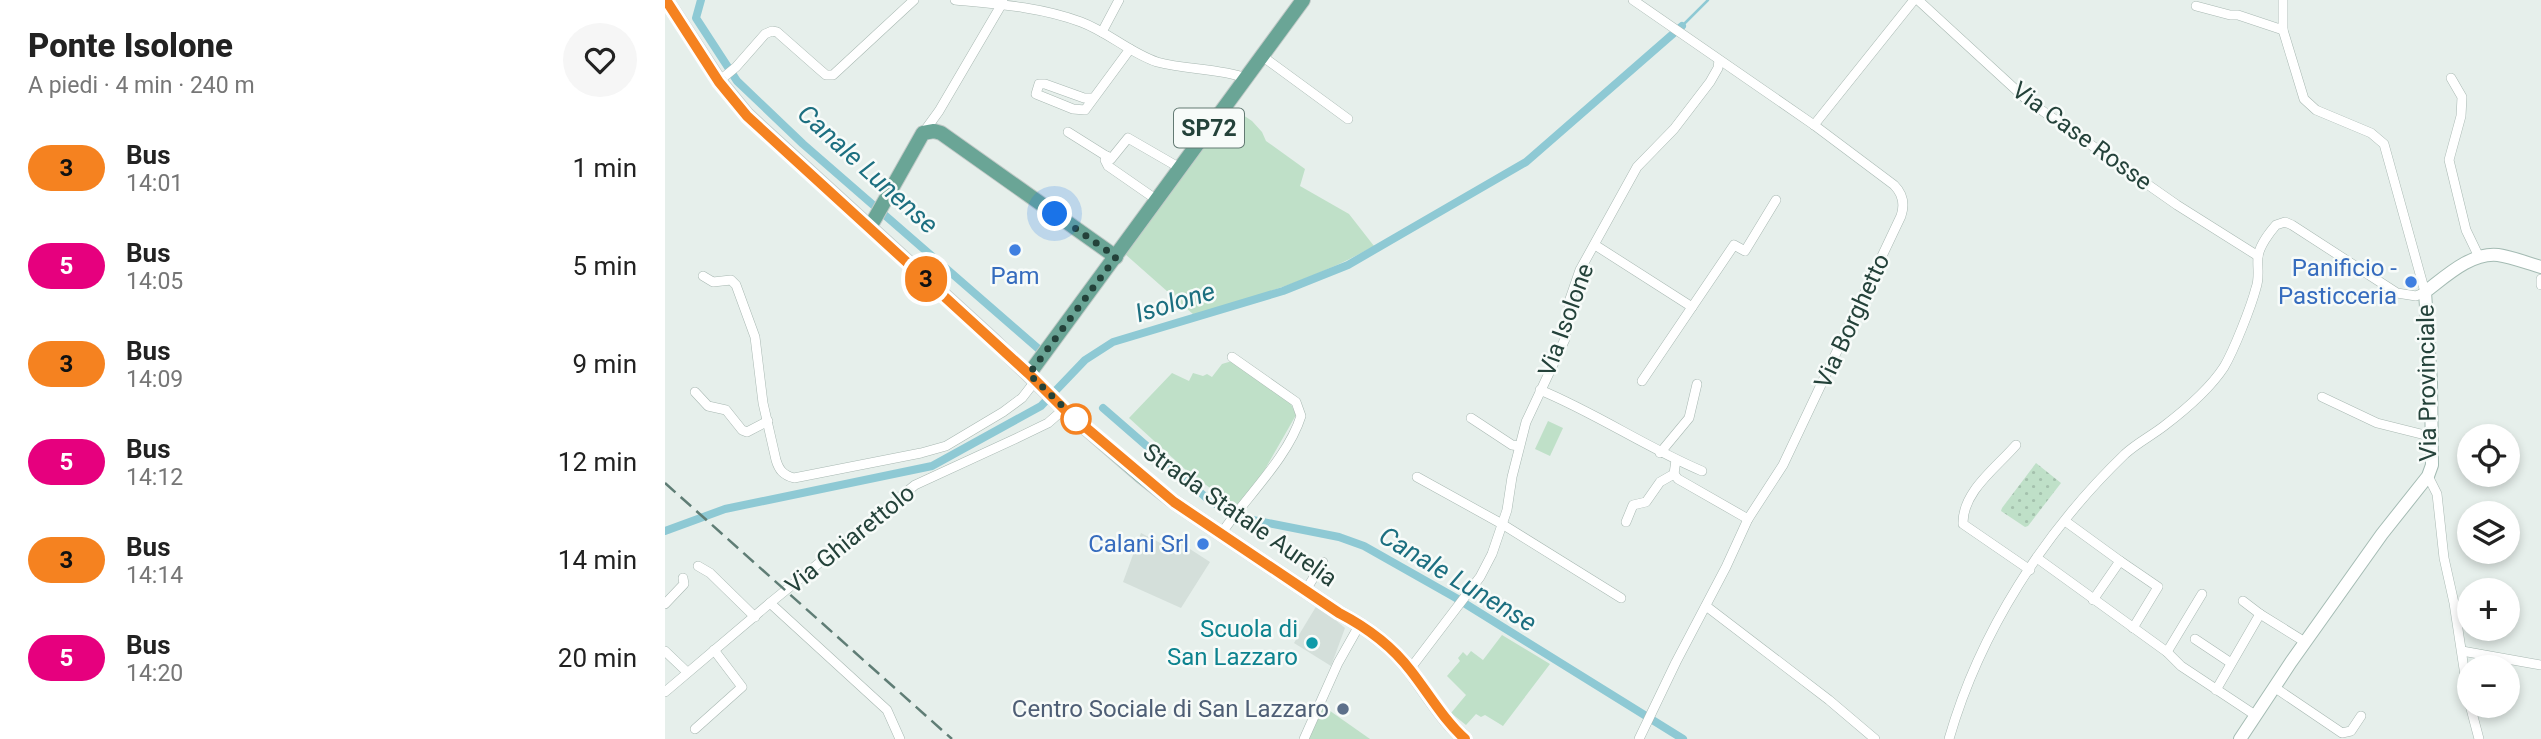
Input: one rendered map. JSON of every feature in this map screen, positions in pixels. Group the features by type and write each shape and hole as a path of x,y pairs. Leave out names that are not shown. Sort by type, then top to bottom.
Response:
{"main road":[{"name":"Strada Statale Aurelia","path":"666,0 747,116 876,216 1034,379 1168,498 1382,641 1410,669 1447,723 1465,739"},
{"name":"SP72","path":"1034,379 1045,354 1303,0"},
{"path":"876,216 923,133 934,131 941,133 1116,257"}],"street":[{"path":"722,79 754,45 772,31 778,32 826,75 833,75 914,0"},
{"path":"955,0 1002,2 1060,16 1102,32 1153,60 1233,73 1246,78"},
{"path":"1102,32 1119,0"},
{"name":"Via Borghetto","path":"1633,0 1814,125 1894,185 1901,194 1903,207 1783,466 1748,519 1639,739"},
{"path":"1814,125 1916,0"},
{"name":"Via Case Rosse","path":"1916,0 2027,100 2177,205 2258,256"},
{"path":"1949,739 1957,711 2000,615 2037,558 2099,479 2134,445 2164,426 2193,402 2224,366 2256,288 2260,273 2258,256 2273,227 2280,223 2289,223 2397,293 2416,296 2425,292 2383,144 2371,133 2316,110 2307,102 2283,30 2283,0"},
{"path":"923,133 939,111 1002,2"},
{"path":"2196,6 2238,15 2283,30"},
{"path":"1094,98 1084,98 1045,84 1039,84 1036,91 1036,94 1081,111 1085,110 1094,98 1130,49"},
{"path":"1262,57 1348,119"},
{"name":"Via Isolone","path":"1410,669 1480,578 1492,554 1507,510 1526,422 1565,339 1573,287 1580,270 1637,167 1674,129 1710,82 1718,68 1719,60"},
{"path":"2451,78 2462,97 2461,116 2449,160 2466,230 2479,257 2498,255 2541,267"},
{"path":"939,111 937,122 941,133"},
{"path":"1068,132 1111,159 1128,138 1180,168"},
{"path":"1107,156 1105,160 1108,166 1157,200"},
{"path":"1642,381 1734,245 1745,251 1776,200"},
{"path":"1595,246 1692,307"},
{"name":"Via Provinciale","path":"2240,739 2386,528 2428,476 2433,460 2433,437 2425,292 2479,257"},
{"path":"703,276 713,282 731,280 736,285 755,337 757,363 779,468 787,476 794,478 946,446 1022,398 1034,379"},
{"path":"2541,279 2541,285"},
{"path":"1221,534 1251,498 1301,416 1296,402 1232,357"},
{"path":"1660,453 1689,418 1697,384"},
{"path":"1540,390 1660,453 1702,471"},
{"path":"695,392 708,406 726,410 742,430 747,432 768,421"},
{"path":"2322,397 2377,424 2433,437"},
{"name":"Via Ghiarettolo","path":"900,739 887,710 769,603 915,485 1048,423 1063,407"},
{"path":"1471,418 1512,445 1519,446"},
{"path":"2016,445 1967,499 1963,524 2030,570"},
{"path":"1676,460 1674,474 1678,479 1748,519"},
{"path":"1626,522 1633,505 1646,502 1660,482 1674,474"},
{"path":"2428,476 2437,494 2444,558 2463,655"},
{"path":"1417,477 1502,524 1621,598"},
{"path":"2066,521 2158,587 2133,628"},
{"path":"2037,558 2167,652 2181,666 2255,715"},
{"path":"2093,600 2120,561"},
{"path":"1306,590 1323,562"},
{"path":"698,566 710,573 755,617"},
{"path":"665,604 681,588 683,578"},
{"path":"2167,652 2202,594"},
{"path":"2243,601 2305,642"},
{"path":"665,692 769,603"},
{"path":"1706,606 1874,739"},
{"path":"2216,690 2260,614"},
{"path":"1304,739 1338,663 1360,624"},
{"path":"2195,639 2231,663"},
{"path":"695,729 742,687 714,650"},
{"path":"665,651 687,672"},
{"path":"2462,651 2541,665"},
{"path":"2274,687 2341,733 2351,731 2361,716"},
{"path":"2474,718 2479,739"}],"shaded area":[{"path":"1141,533 1170,548 1176,540 1210,562 1181,608 1123,582"},
{"path":"1317,605 1345,628 1331,666 1294,643"}],"green space":[{"path":"1231,107 1252,121 1266,141 1305,169 1300,186 1349,214 1374,246 1309,277 1194,315 1125,254"},
{"path":"1232,361 1290,402 1296,415 1256,485 1236,507 1187,471 1129,418 1172,373 1189,381 1193,373 1212,377 1222,364"},
{"path":"1548,421 1563,428 1550,456 1535,449"},
{"path":"2036,463 2061,483 2025,527 2001,511"},
{"path":"1502,635 1550,664 1503,726 1485,715 1481,717 1476,714 1466,725 1451,713 1466,695 1447,676 1460,661 1458,658 1463,652 1467,656 1471,651 1483,660"},
{"path":"1323,706 1370,739 1308,739"}],"waterway":[{"name":"Canale Lunense","path":"701,0 696,18 737,81 803,144 1041,351"},
{"path":"1682,26 1708,0"},
{"name":"Isolone","path":"665,531 725,509 932,466 1041,406 1085,360 1113,342 1283,291 1348,265 1526,162 1682,26"},
{"name":"Canale Lunense","path":"1103,408 1210,501 1243,518 1339,537 1364,546 1456,598 1683,739"}],"railway":[{"path":"665,483 952,739"}],"bus line":[{"name":"3","path":"666,0 719,82 747,116 1064,409 1141,476 1174,502 1382,641 1410,669 1447,723 1465,739"}],"place":[{"name":"Pam","path":"1015,250"},
{"name":"Panificio - Pasticceria","path":"2411,282"},
{"name":"Calani Srl","path":"1203,544"},
{"name":"Scuola di San Lazzaro","path":"1312,643"},
{"name":"Centro Sociale di San Lazzaro","path":"1343,709"}],"route":[{"path":"1055,214 1116,257 1029,374 1076,419"}]}
